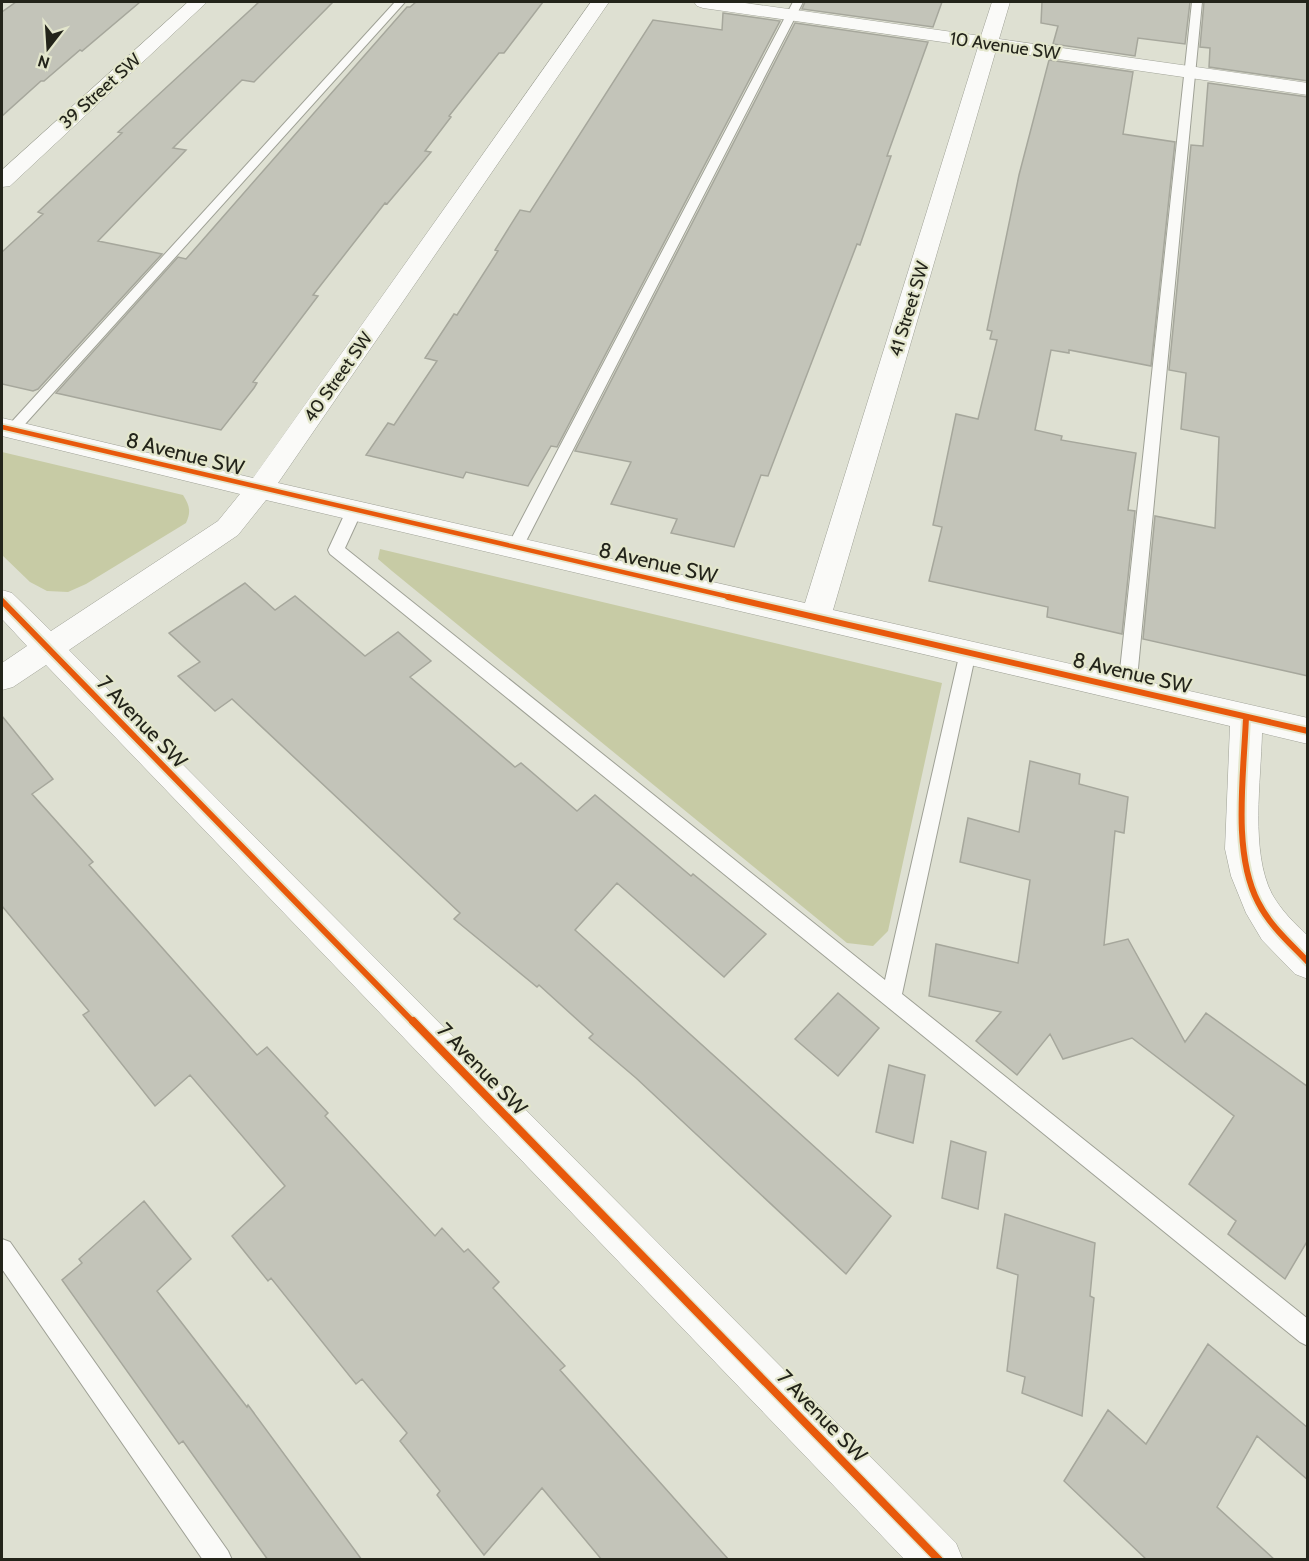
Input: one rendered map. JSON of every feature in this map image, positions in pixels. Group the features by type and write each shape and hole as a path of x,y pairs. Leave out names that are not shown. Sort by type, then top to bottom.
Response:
{"street":[{"name":"39 Street SW","path":"2,181 198,2"},
{"name":"40 Street SW","path":"2,678 228,528 260,489 600,2"},
{"name":"10 Avenue SW","path":"703,2 794,8 989,44 1308,89"},
{"name":"41 Street SW","path":"816,616 1001,2"},
{"name":"8 Avenue SW","path":"7,428 354,511 1308,731"},
{"name":"7 Avenue SW","path":"2,601 939,1560"},
{"path":"1246,717 1242,849 1248,876 1258,902 1275,928 1308,962"}],"lane":[{"path":"7,428 400,2"},
{"path":"1127,689 1197,2"},
{"path":"515,547 794,8"},
{"path":"354,511 336,550 1308,1334"},
{"path":"891,997 968,652"},
{"path":"2,1250 219,1560"}],"green space":[{"path":"2,452 183,495 189,509 188,519 186,523 86,584 68,592 47,591 30,582 2,555"},
{"path":"380,549 942,683 888,931 873,946 847,943 392,571 378,559"}],"building":[{"path":"16,2 140,2 82,51 80,50 44,81 41,81 2,116 2,12"},
{"path":"259,2 333,2 254,82 242,80 173,148 186,150 98,241 162,254 38,389 33,391 2,384 2,252 43,214 38,212 122,133 118,132"},
{"path":"416,2 543,2 504,53 499,53 449,116 451,117 425,151 431,152 387,204 385,203 313,295 318,296 253,382 257,383 254,388 221,430 56,393 178,257 186,259 407,7"},
{"path":"805,2 942,2 933,27 802,9"},
{"path":"1042,2 1190,2 1185,44 1138,38 1135,56 1053,44 1058,26 1041,23"},
{"path":"1204,2 1308,2 1308,81 1209,67 1210,48 1200,47"},
{"path":"723,13 780,21 557,447 551,446 528,486 466,472 463,478 366,455 388,423 394,425 437,361 425,358 454,314 457,315 498,251 495,250 520,210 530,212 653,20 722,30"},
{"path":"795,23 928,42 887,156 891,156 860,245 857,244 768,476 761,475 734,547 671,533 677,519 611,504 631,462 575,451"},
{"path":"1049,60 1133,72 1123,134 1175,142 1151,366 1069,350 1069,353 1051,350 1035,430 1062,436 1061,440 1136,453 1128,510 1135,511 1122,634 1047,617 1048,607 929,581 942,527 933,525 956,414 978,419 997,340 990,339 992,331 987,330 1019,175"},
{"path":"1208,83 1308,97 1308,676 1143,639 1155,516 1215,528 1219,437 1181,429 1186,373 1169,370 1191,145 1203,146"},
{"path":"245,583 275,610 295,596 365,656 398,632 431,661 410,677 515,767 521,763 577,811 595,795 691,876 693,874 766,934 724,977 617,883 575,930 891,1216 846,1274 636,1078 589,1038 593,1034 539,985 537,987 454,919 460,913 232,699 215,711 178,676 200,662 169,633"},
{"path":"2,716 53,779 32,794 93,862 89,865 257,1055 267,1047 328,1113 325,1116 435,1236 442,1228 464,1252 468,1249 499,1282 493,1288 565,1366 560,1370 729,1560 602,1560 542,1488 484,1555 437,1495 440,1491 400,1441 407,1433 362,1379 356,1384 271,1278 268,1281 232,1236 285,1186 190,1075 155,1106 83,1015 89,1011 2,906"},
{"path":"1030,761 1080,774 1079,784 1128,797 1124,833 1115,831 1104,945 1128,939 1185,1042 1206,1013 1308,1087 1308,1240 1285,1279 1228,1234 1236,1221 1189,1184 1234,1116 1132,1038 1063,1059 1050,1034 1017,1075 976,1041 1001,1012 929,996 936,944 1018,963 1030,880 960,862 968,818 1019,832"},
{"path":"838,993 879,1028 838,1076 795,1039"},
{"path":"889,1065 925,1075 913,1143 876,1132"},
{"path":"951,1141 986,1152 978,1209 942,1198"},
{"path":"144,1201 191,1259 157,1291 247,1407 248,1405 362,1560 268,1560 183,1441 179,1444 62,1280 82,1263 79,1259"},
{"path":"1005,1214 1095,1243 1090,1296 1094,1298 1082,1416 1022,1393 1025,1377 1007,1371 1018,1275 997,1268"},
{"path":"1208,1344 1308,1428 1308,1480 1257,1436 1217,1507 1275,1560 1147,1560 1064,1481 1108,1410 1146,1444"}],"cycle path":[{"path":"2,427 260,489 1308,731"},
{"path":"2,601 939,1560"},
{"path":"1246,717 1242,849 1248,876 1258,902 1275,928 1308,962"}]}
